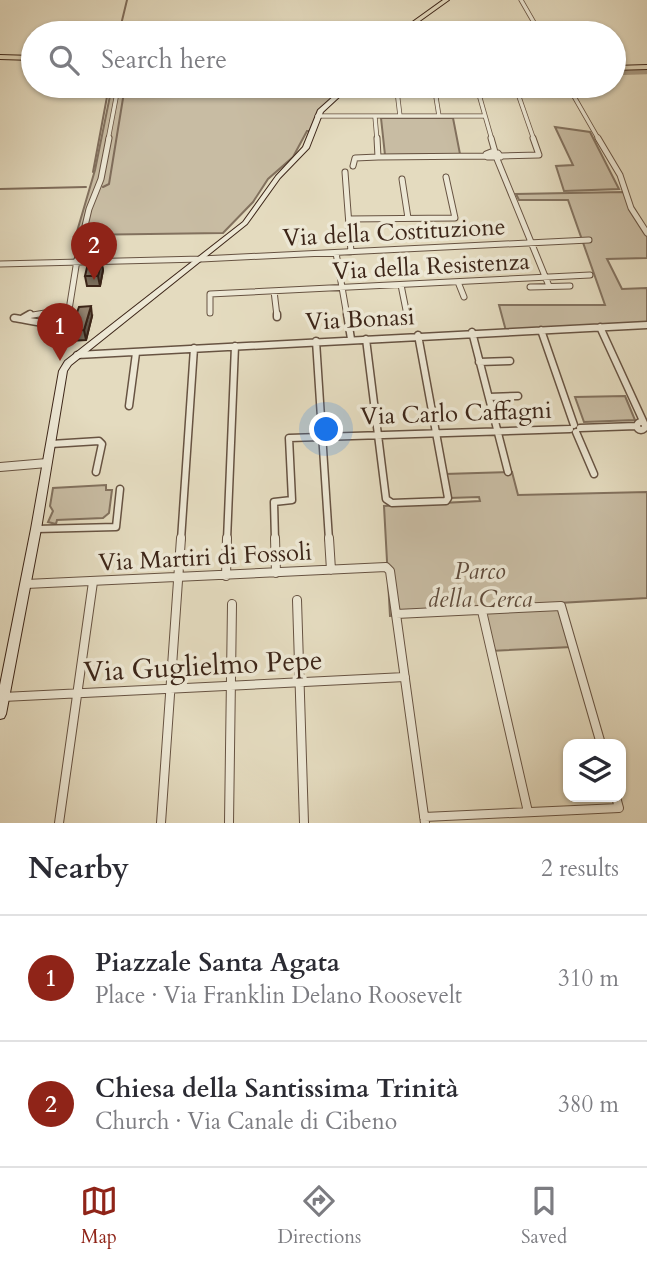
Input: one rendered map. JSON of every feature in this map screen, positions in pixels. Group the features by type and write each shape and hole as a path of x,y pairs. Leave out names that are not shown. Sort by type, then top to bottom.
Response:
{"main road":[{"path":"417,21 446,0"},
{"path":"0,57 21,58"},
{"path":"626,68 647,67"},
{"path":"0,714 4,671 26,584 63,370 75,355 234,234 257,209 278,177 306,148 317,117 333,98"}],"street":[{"path":"520,0 533,21"},
{"path":"23,318 29,323 53,322 68,317 77,260 89,209 101,180 116,98"},
{"path":"398,98 400,116"},
{"path":"436,98 439,116"},
{"path":"480,98 495,152 529,243 549,286"},
{"path":"353,166 355,158 499,158 539,155 519,98"},
{"path":"575,98 620,175 631,208 647,233"},
{"path":"317,117 484,116"},
{"path":"375,117 378,157"},
{"path":"486,156 495,152"},
{"path":"345,172 351,252"},
{"path":"349,219 455,218 446,177"},
{"path":"402,179 408,218"},
{"name":"Via della Costituzione","path":"0,264 336,253 589,240"},
{"path":"336,253 351,339"},
{"name":"Via della Resistenza","path":"210,313 210,294 590,275"},
{"path":"458,282 464,297"},
{"path":"401,285 407,315"},
{"path":"530,287 570,286"},
{"path":"274,291 277,317"},
{"path":"13,318 51,312"},
{"name":"Via Bonasi","path":"75,355 472,332 647,325"},
{"path":"600,327 643,427"},
{"path":"541,330 594,474"},
{"path":"472,332 508,471"},
{"path":"366,338 388,502 446,501 448,498 418,335"},
{"path":"316,341 331,570"},
{"path":"226,576 235,346"},
{"path":"161,823 194,348"},
{"path":"129,406 136,353"},
{"path":"479,362 510,361"},
{"path":"489,397 519,396"},
{"name":"Via Carlo Caffagni","path":"276,573 274,502 292,500 289,438 643,427"},
{"path":"51,444 99,441 102,444 96,472"},
{"path":"0,467 47,463"},
{"path":"36,529 116,527 120,489"},
{"name":"Via Martiri di Fossoli","path":"26,584 386,568 390,571 396,614"},
{"path":"60,823 93,582"},
{"path":"297,600 304,823"},
{"path":"229,823 232,604"},
{"path":"600,739 561,606 396,614 425,820 619,808 617,802"},
{"path":"482,611 528,812"},
{"name":"Via Guglielmo Pepe","path":"3,697 405,677"}],"green space":[{"path":"110,98 336,98 320,113 315,131 307,131 293,157 268,179 253,202 223,233 76,235 95,170"},
{"path":"381,118 453,118 460,154 385,155"},
{"path":"555,127 590,132 619,189 564,191 556,166 573,165"},
{"path":"624,192 647,235 647,258 607,259 622,289 647,288 647,324 506,331 499,305 605,305 568,200 519,200 516,194"},
{"path":"625,396 635,420 584,422 575,397"},
{"name":"Parco della Cerca","path":"512,472 518,495 647,492 647,598 559,603 571,647 490,651 482,612 390,616 384,506 480,501 479,497 449,498 445,474"},
{"path":"106,485 106,490 112,490 109,513 103,518 57,520 56,524 48,522 53,511 50,506 53,488"}],"building":[{"path":"89,259 101,261 98,276 85,276"},
{"path":"91,306 84,330 67,331 79,307"}],"waterway":[{"path":"122,21 127,0"},
{"path":"626,73 647,72"},
{"path":"93,172 107,98"},
{"path":"103,187 109,184 123,98"},
{"path":"0,189 86,187"}],"place":[{"name":"Chiesa della Santissima Trinità","path":"94,280"},
{"name":"Piazzale Santa Agata","path":"60,361"}]}
